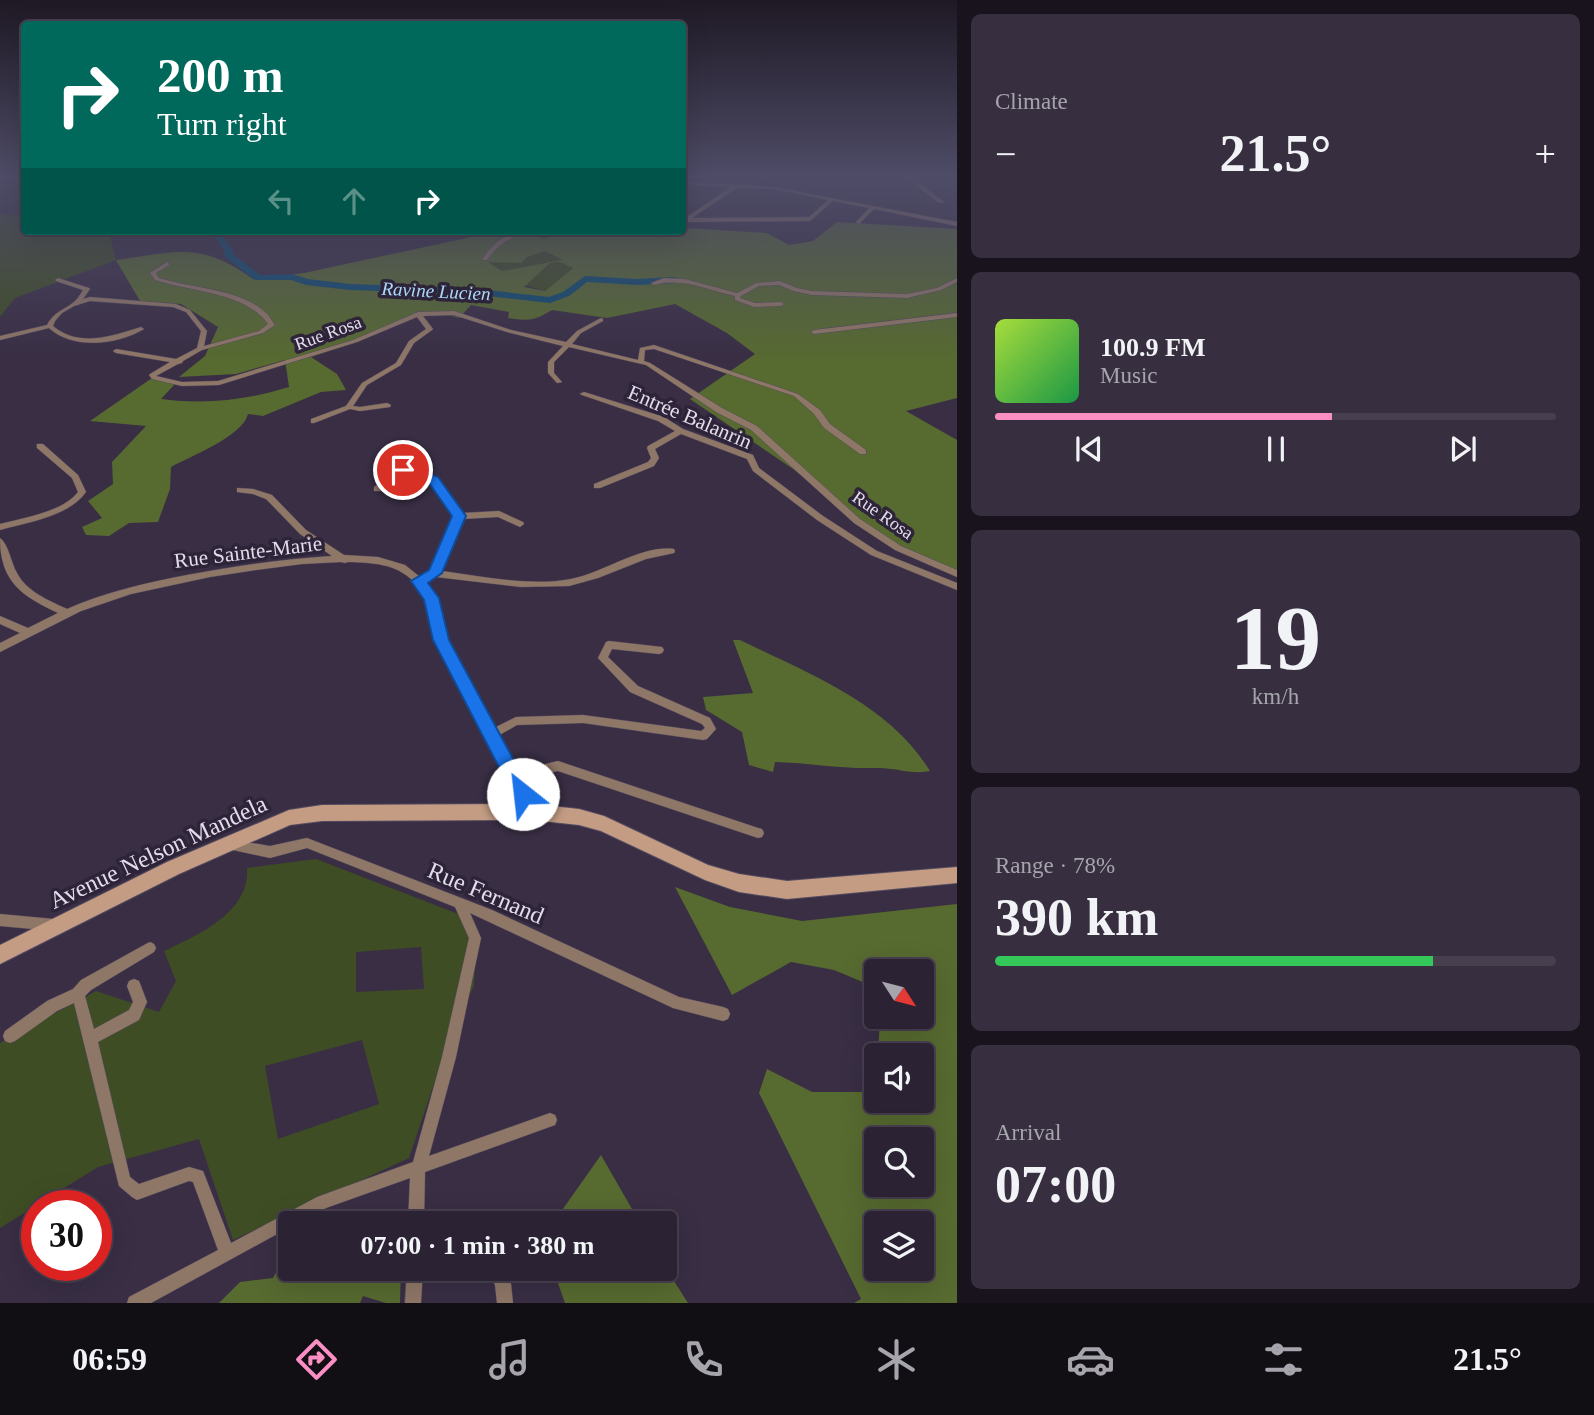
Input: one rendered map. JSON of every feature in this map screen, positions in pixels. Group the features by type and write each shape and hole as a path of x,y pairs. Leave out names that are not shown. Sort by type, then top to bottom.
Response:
{"street":[{"path":"485,259 494,246 505,238"},
{"name":"Rue Rosa","path":"167,264 153,273 157,279 216,292 258,311 272,325 261,332 201,349 153,376 201,385 238,379 355,341 418,314 454,313 565,345 642,360 754,428 857,520 888,542 957,574"},
{"path":"654,283 664,279 677,279 738,295 758,284 780,283 795,290 812,293 907,296 939,289 957,280"},
{"path":"50,326 52,319 78,301 87,289 58,280"},
{"path":"738,295 737,299 754,305 781,304"},
{"path":"78,301 106,298 184,308 204,331 201,349"},
{"path":"349,407 364,384 398,364 411,342 430,329 418,314"},
{"path":"814,332 957,316"},
{"path":"559,382 551,373 550,364 565,345 601,320"},
{"path":"50,326 60,337 75,340 119,337 141,329"},
{"path":"0,338 50,326"},
{"path":"642,360 642,349 654,347 779,387 805,401 835,433 863,452"},
{"path":"116,351 180,362"},
{"name":"Entrée Balanrin","path":"584,394 661,419 680,431 750,457 756,469 843,535 892,562 957,587"},
{"path":"314,421 349,407 360,409 387,405"},
{"path":"597,486 651,464 655,458 651,447 680,431"},
{"path":"0,527 69,505 80,497 82,492 75,477 40,446"},
{"path":"377,489 403,470 421,474 433,480 459,516"},
{"path":"240,489 256,491 278,500 300,528 345,560"},
{"path":"459,516 499,514 520,524"},
{"path":"435,573 459,516"},
{"path":"0,541 10,575 29,595 66,613"},
{"path":"533,811 441,640 431,598 419,581 435,573 567,583 614,570 640,556 671,551"},
{"name":"Rue Sainte-Marie","path":"0,648 66,613 104,598 178,578 288,562 345,560 383,561 401,566 419,581"},
{"path":"0,620 28,632"},
{"path":"490,735 516,721 583,719 703,736 708,734 712,729 706,721 634,689 603,658 609,645 659,650"},
{"path":"513,776 558,766 758,832"},
{"name":"Avenue Nelson Mandela","path":"0,955 228,844 289,818 322,813 533,811 579,817 604,824 677,861 751,885 787,890 957,875"},
{"name":"Rue Fernand","path":"228,844 270,852 307,843 458,902 678,1003 723,1014"},
{"path":"416,1211 418,1169 449,1057 475,938 458,902"},
{"path":"0,920 58,925"},
{"path":"10,1036 52,1006 78,994 86,985 150,948"},
{"path":"91,1038 137,1011 140,1002 134,986"},
{"path":"78,994 91,1038 124,1181 137,1192 189,1174 198,1176 227,1253"},
{"path":"135,1303 322,1202 550,1120"},
{"path":"413,1303 414,1281"},
{"path":"502,1281 505,1303"}],"green space":[{"path":"0,238 111,238 116,260 15,298 0,317"},
{"path":"467,238 776,238 789,245 817,238 957,238 957,398 906,411 957,440 957,576 901,551 793,469 690,399 755,354 727,333 675,304 607,318 552,310 526,320 508,318 509,312 471,305 459,318 431,315 405,321 354,343 311,357 337,374 346,390 321,392 263,416 248,414 237,430 227,438 171,467 170,489 158,522 129,523 109,536 86,535 82,527 102,518 88,501 113,484 112,462 146,426 90,421 152,378 175,384 161,399 177,401 226,400 289,387 285,360 236,374 179,377 205,356 218,327 181,304 140,301 116,260 172,252 203,254 235,267 253,279 304,273","holes":["545,251 562,260 502,271 488,262 521,263 527,257","560,262 573,268 545,291 524,287 550,263"]},
{"path":"545,251 574,267 545,291 524,285 549,263 502,271 487,261 521,263 527,257"},
{"path":"733,640 740,640 819,678 870,709 913,747 930,771 775,762 773,772 749,765 742,732 706,710 703,697 753,693"},
{"path":"316,859 461,915 476,942 474,986 451,1033 409,1158 295,1211 278,1211 278,1219 233,1240 199,1139 98,1167 61,1190 21,1190 21,1215 0,1228 0,1043 96,991 159,1012 176,981 164,951 206,930 219,920 240,898 246,884 247,868","holes":["421,947 424,989 356,992 356,952","362,1040 379,1104 278,1139 265,1066"]},
{"path":"675,887 730,907 802,921 957,904 957,1303 854,1303 861,1299 759,1093 767,1069 812,1092 864,1092 864,1113 934,1113 934,1043 879,1043 879,1029 934,1029 934,959 864,959 864,983 834,970 791,962 732,995"},
{"path":"601,1155 633,1211 561,1211"},
{"path":"278,1269 278,1281 401,1281 400,1303 386,1303 363,1296 360,1303 219,1303 240,1282 273,1278"},
{"path":"557,1281 674,1281 688,1303 565,1303"}],"waterway":[{"name":"Ravine Lucien","path":"219,238 228,249 228,255 258,278 292,277 306,282 350,287 469,291 550,300 566,294 585,279 637,282 675,280"}],"route":[{"path":"403,470 433,480 458,513 460,521 435,573 419,581 431,598 441,640 523,794"}]}
